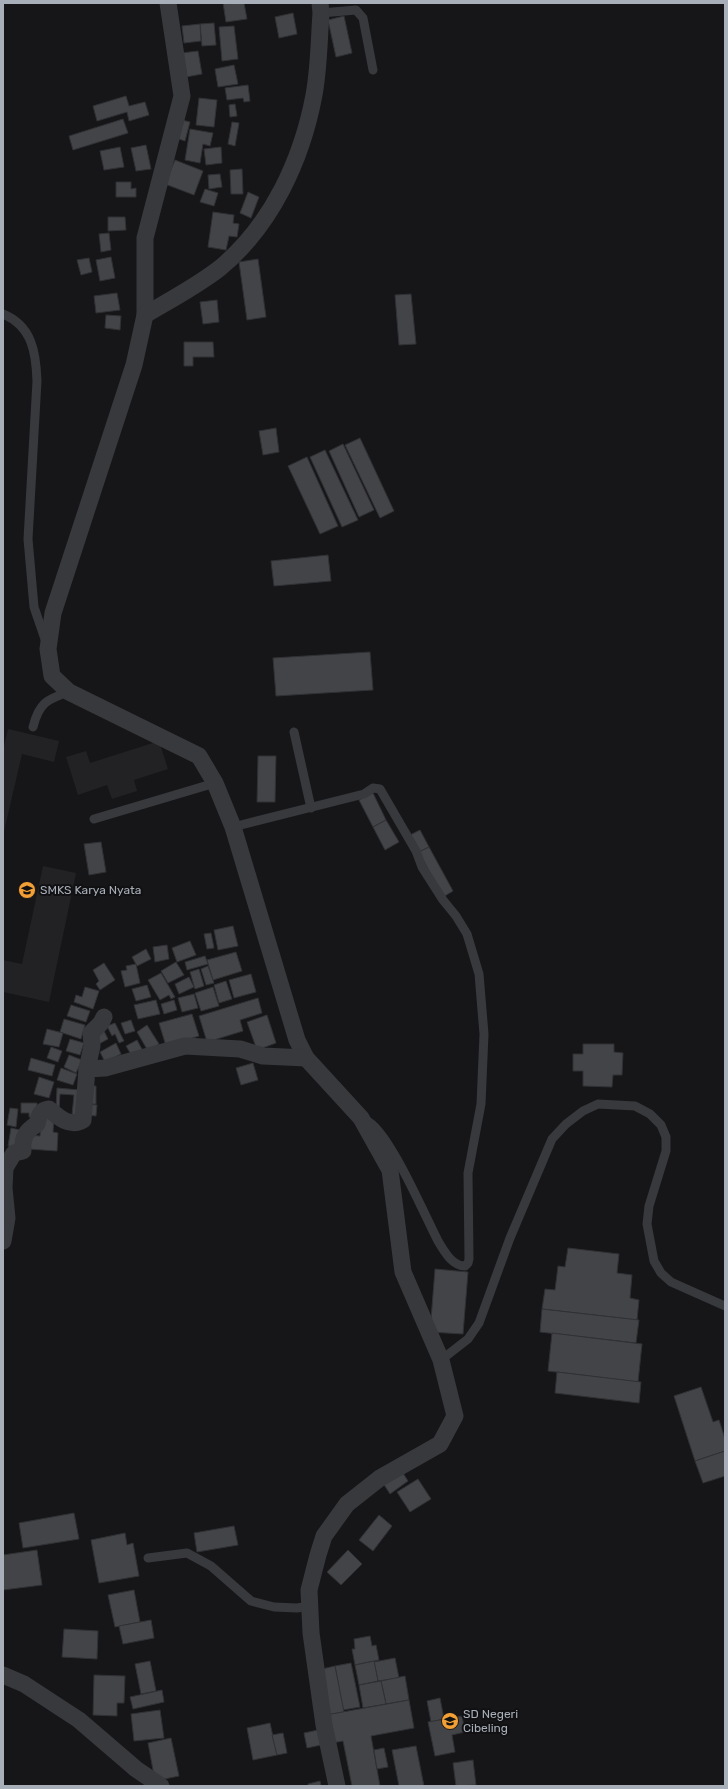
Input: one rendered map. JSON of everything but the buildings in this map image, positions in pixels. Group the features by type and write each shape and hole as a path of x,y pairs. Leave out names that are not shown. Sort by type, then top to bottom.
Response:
{"street":[{"path":"168,3 182,96 145,238 145,314 134,365 53,613 48,649 52,676 69,692 199,756 215,783 233,827 297,1040 306,1058 361,1118 390,1170 403,1272 440,1360 455,1416 440,1444 380,1478 347,1504 324,1536 309,1590 315,1669 324,1725 338,1786"},
{"path":"145,314 176,297 220,268 242,247 270,210 294,164 308,124 314,93 320,8"},
{"path":"3,1241 7,1218 4,1188 5,1168 14,1153 23,1151 22,1140 26,1132 38,1124 39,1115 42,1111 49,1108 63,1121 79,1122 83,1120 87,1069 92,1046 91,1033 101,1023 104,1017"},
{"path":"87,1069 105,1068 185,1046 240,1049 263,1056 306,1058"},
{"path":"3,1675 24,1684 79,1720 136,1770 161,1786"}],"lane":[{"path":"320,8 356,10 361,14 373,70"},
{"path":"3,314 11,317 23,326 32,345 36,361 37,381 28,539 34,607 48,649"},
{"path":"33,727 36,715 44,703 53,697 69,692"},
{"path":"294,732 311,808"},
{"path":"94,819 215,783"},
{"path":"233,827 364,794 373,788 380,790 416,851 422,867 443,900 456,916 473,951 481,987 484,1034 481,1104 468,1173 470,1254 468,1263 461,1266 447,1254 438,1241 384,1139 370,1123 361,1118"},
{"path":"440,1360 468,1339 479,1323 510,1238 552,1139 583,1111 598,1104 635,1106 650,1114 661,1125 666,1137 666,1151 649,1206 647,1224 654,1260 661,1273 671,1282 725,1306"},
{"path":"148,1558 187,1553 211,1566 251,1601 274,1607 297,1608 310,1606"}],"shaded area":[{"path":"8,729 59,741 54,762 22,754 3,836 3,750"},
{"path":"159,741 168,769 134,780 137,791 112,799 107,785 78,795 66,757 86,751 90,763"},
{"path":"43,866 76,873 49,1002 3,992 3,960 22,964"}],"place":[{"name":"SMKS Karya Nyata","path":"27,890"},
{"name":"SD Negeri Cibeling","path":"450,1721"}]}
